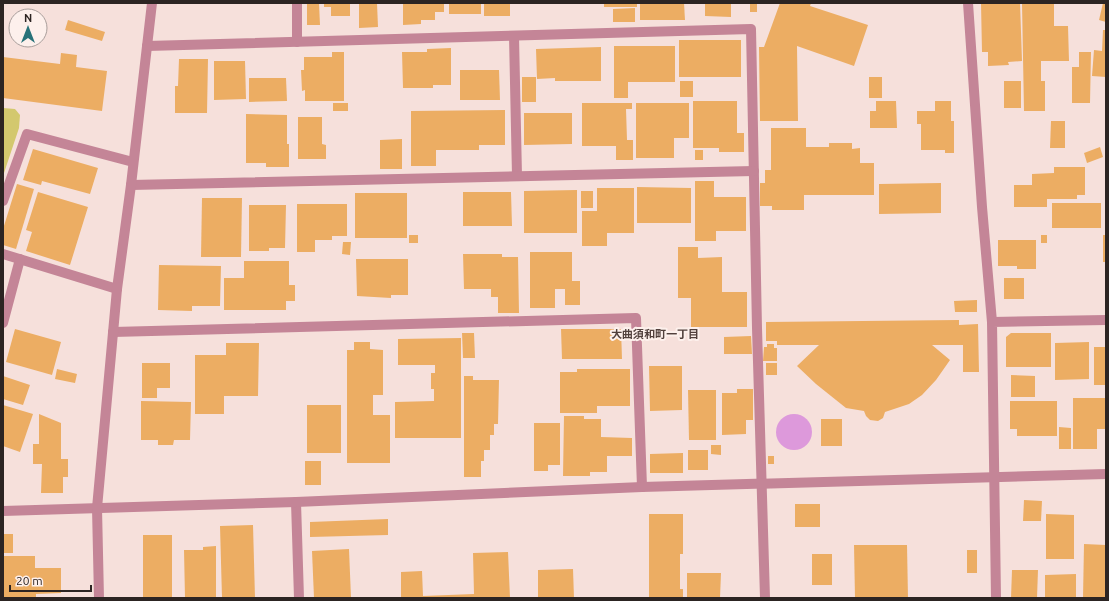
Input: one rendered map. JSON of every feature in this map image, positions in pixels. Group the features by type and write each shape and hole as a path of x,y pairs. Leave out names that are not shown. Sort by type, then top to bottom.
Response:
{"street":[{"path":"100,598 97,508 117,289 131,185 152,3"},
{"path":"297,3 297,42"},
{"path":"968,3 982,207 992,322 993,478 996,598"},
{"path":"147,46 750,29 765,598"},
{"path":"514,36 517,176"},
{"path":"3,201 27,134 133,162"},
{"path":"131,185 754,171"},
{"path":"3,254 117,289"},
{"path":"3,323 20,259"},
{"path":"113,332 636,318 642,487"},
{"path":"992,322 1106,320"},
{"path":"3,510 296,502 642,487 1106,474"},
{"path":"296,502 299,598"}],"shaded area":[{"path":"3,108 15,109 20,115 19,128 3,176"},
{"path":"798,414 807,419 811,425 811,439 807,445 798,450 790,450 781,445 777,439 776,428 781,419 787,415"}],"building":[{"path":"307,3 319,3 320,25 307,25"},
{"path":"324,3 350,3 350,16 331,16 331,7 324,7"},
{"path":"359,3 377,3 378,27 359,28"},
{"path":"403,3 444,3 444,12 435,12 435,20 421,20 421,24 403,25"},
{"path":"449,3 481,3 481,14 449,14"},
{"path":"484,3 510,3 510,16 484,16"},
{"path":"604,3 637,3 637,7 604,7"},
{"path":"640,3 684,3 685,20 640,20"},
{"path":"705,3 731,3 731,17 705,16"},
{"path":"750,3 757,3 757,12 750,12"},
{"path":"780,3 811,3 810,6 868,25 854,66 797,46 798,121 760,121 759,47 764,47"},
{"path":"981,3 1020,3 1022,61 1008,62 1009,65 988,66 988,52 982,52"},
{"path":"1022,3 1054,3 1054,26 1068,26 1069,61 1041,61 1041,81 1045,81 1045,111 1024,111"},
{"path":"1103,3 1106,3 1106,22 1099,20"},
{"path":"635,8 635,22 613,22 613,9"},
{"path":"68,20 105,32 102,41 65,30"},
{"path":"1103,30 1106,30 1106,77 1092,76 1094,50 1102,51"},
{"path":"679,40 741,40 741,77 679,77"},
{"path":"614,46 675,46 675,82 628,82 628,98 614,98"},
{"path":"601,47 601,81 555,81 555,78 537,79 536,49"},
{"path":"451,48 451,85 433,85 433,88 403,88 402,52 427,52 427,49"},
{"path":"332,52 344,52 344,101 305,101 305,90 302,91 301,70 304,70 304,57 332,57"},
{"path":"1079,52 1091,52 1090,103 1072,103 1072,67 1079,67"},
{"path":"61,53 77,55 76,67 107,71 102,111 3,98 3,57 60,64"},
{"path":"179,59 208,59 207,113 175,113 175,86 178,86"},
{"path":"214,61 245,61 246,99 214,100"},
{"path":"460,70 499,70 500,100 460,100"},
{"path":"522,77 536,77 536,102 522,102"},
{"path":"869,77 882,77 882,98 869,98"},
{"path":"249,78 286,78 287,101 249,102"},
{"path":"680,81 693,81 693,97 680,97"},
{"path":"1004,81 1021,81 1021,108 1004,108"},
{"path":"693,101 737,101 737,133 744,133 744,152 719,152 719,148 693,148"},
{"path":"876,101 896,101 897,128 870,128 870,111 876,111"},
{"path":"935,101 951,101 951,121 954,121 954,153 945,153 945,150 921,150 921,124 917,124 917,111 935,111"},
{"path":"333,103 348,103 348,111 333,111"},
{"path":"582,103 632,103 632,109 626,109 627,140 633,140 633,160 616,160 616,146 582,146"},
{"path":"636,103 689,103 689,138 674,138 674,158 636,158"},
{"path":"505,110 505,145 479,145 479,150 436,150 436,166 411,166 411,111"},
{"path":"524,113 572,113 572,144 524,145"},
{"path":"246,114 287,115 289,167 266,167 266,163 246,163"},
{"path":"298,117 322,117 322,144 326,145 326,159 298,159"},
{"path":"1051,121 1065,121 1065,148 1050,148"},
{"path":"771,128 806,128 806,147 829,147 829,143 852,143 852,149 860,148 860,163 874,163 874,195 804,195 804,210 772,210 772,206 760,206 760,183 765,183 765,170 771,170"},
{"path":"402,139 402,169 380,169 380,140"},
{"path":"1100,147 1103,157 1087,163 1084,153"},
{"path":"33,149 98,168 90,194 42,181 41,185 23,180"},
{"path":"695,150 703,150 703,160 695,160"},
{"path":"1054,167 1085,167 1085,195 1077,195 1077,199 1047,199 1047,207 1014,207 1014,185 1032,185 1032,174 1054,173"},
{"path":"695,181 714,181 714,197 746,197 746,231 716,231 716,241 695,241"},
{"path":"941,183 941,213 879,214 879,184"},
{"path":"17,184 34,189 16,249 3,245 3,229"},
{"path":"637,187 691,188 691,223 637,223"},
{"path":"597,188 634,188 634,233 607,233 607,246 582,246 582,211 597,211"},
{"path":"577,190 577,233 524,233 524,191"},
{"path":"581,191 593,191 593,208 581,208"},
{"path":"38,192 88,207 70,265 26,251 32,232 26,230"},
{"path":"463,192 511,192 512,226 463,226"},
{"path":"355,193 407,193 407,238 355,238"},
{"path":"202,198 242,198 241,257 201,257"},
{"path":"1052,203 1101,203 1101,228 1052,228"},
{"path":"297,204 347,204 347,236 332,236 332,240 315,240 315,252 297,252"},
{"path":"249,205 286,205 285,248 269,248 269,251 249,251"},
{"path":"409,235 418,235 418,243 409,243"},
{"path":"1041,235 1047,235 1047,243 1041,243"},
{"path":"1103,235 1106,235 1106,262 1103,262"},
{"path":"998,240 1036,240 1036,269 1017,269 1017,266 998,266"},
{"path":"343,242 351,242 350,255 342,254"},
{"path":"678,247 698,247 698,258 722,257 722,292 747,292 747,327 691,327 691,298 678,298"},
{"path":"530,252 572,252 572,281 580,281 580,305 565,305 565,289 555,289 555,308 530,308"},
{"path":"463,254 502,254 502,257 518,257 519,313 498,313 498,297 491,297 491,289 464,289"},
{"path":"356,259 408,259 408,295 391,295 391,298 357,296"},
{"path":"244,261 289,261 289,285 295,285 295,301 286,301 286,310 224,310 224,278 244,278"},
{"path":"159,265 221,266 220,306 192,306 192,311 158,310"},
{"path":"1004,278 1024,278 1024,299 1004,299"},
{"path":"977,300 977,312 955,312 954,301"},
{"path":"959,320 959,325 978,324 979,372 963,372 963,345 932,345 950,360 936,380 922,395 909,404 885,412 883,418 878,421 870,420 864,411 846,408 816,384 797,366 819,345 777,345 777,341 766,341 766,322"},
{"path":"15,329 61,342 52,375 6,362"},
{"path":"561,329 621,329 622,359 562,359"},
{"path":"462,333 474,333 475,358 463,358"},
{"path":"1011,333 1051,333 1051,367 1006,367 1006,337"},
{"path":"751,336 752,354 724,354 724,337"},
{"path":"461,338 461,438 395,438 395,402 434,401 434,389 431,389 431,373 435,373 435,365 398,365 398,339"},
{"path":"354,342 370,342 370,349 383,350 383,395 373,395 373,415 390,415 390,463 347,463 347,350 354,350"},
{"path":"1089,342 1089,379 1055,380 1055,343"},
{"path":"226,343 259,343 258,396 224,396 224,414 195,414 195,355 226,355"},
{"path":"767,344 774,344 774,348 777,348 777,361 763,361 764,347 767,347"},
{"path":"1094,347 1106,347 1106,385 1094,385"},
{"path":"142,363 170,363 170,388 157,388 157,398 142,398"},
{"path":"766,363 777,363 777,375 766,375"},
{"path":"649,366 682,366 682,410 650,411"},
{"path":"57,369 77,374 75,383 55,379"},
{"path":"577,369 630,369 630,406 597,406 597,413 560,413 560,372 577,372"},
{"path":"1011,375 1035,376 1035,397 1011,397"},
{"path":"3,376 30,385 23,405 3,399"},
{"path":"464,376 473,376 473,380 499,380 498,424 494,424 494,435 490,435 490,450 484,450 484,461 481,461 481,477 464,477"},
{"path":"737,389 753,389 753,420 746,420 746,434 722,435 722,393 737,393"},
{"path":"688,390 716,390 716,440 689,440"},
{"path":"1073,398 1106,398 1106,429 1097,429 1097,449 1073,449"},
{"path":"141,401 191,402 190,440 174,440 173,445 158,445 158,440 141,440"},
{"path":"1010,401 1057,401 1057,436 1017,436 1017,429 1010,429"},
{"path":"3,405 33,414 20,452 3,446"},
{"path":"307,405 341,405 341,453 307,453"},
{"path":"39,414 61,423 61,459 68,459 68,477 63,477 63,493 41,493 42,464 33,464 33,444 39,444"},
{"path":"564,416 584,416 584,419 601,419 601,437 632,438 632,456 607,456 607,472 590,472 590,476 563,476"},
{"path":"821,419 842,419 842,446 821,446"},
{"path":"534,423 560,423 560,465 548,465 548,471 534,471"},
{"path":"1059,427 1071,428 1071,449 1059,449"},
{"path":"711,445 721,445 721,455 711,454"},
{"path":"688,450 708,450 708,470 688,470"},
{"path":"683,453 683,473 650,473 650,454"},
{"path":"768,456 774,456 774,464 768,464"},
{"path":"305,461 321,461 321,485 305,485"},
{"path":"1024,500 1042,501 1041,521 1023,521"},
{"path":"795,504 820,504 820,527 795,527"},
{"path":"649,514 683,514 683,554 680,554 680,589 683,589 683,598 649,598"},
{"path":"1046,514 1074,515 1074,559 1046,559"},
{"path":"388,519 388,535 310,537 310,522"},
{"path":"253,525 255,598 222,598 220,526"},
{"path":"3,534 13,534 13,553 3,553"},
{"path":"143,535 172,535 172,598 143,598"},
{"path":"1084,544 1106,545 1106,598 1083,598"},
{"path":"854,545 907,545 908,598 855,598"},
{"path":"216,546 216,598 185,598 184,550 203,550 203,547"},
{"path":"349,549 351,598 314,598 312,551"},
{"path":"967,550 977,550 977,573 967,573"},
{"path":"508,552 510,598 401,598 401,572 422,571 423,596 474,594 473,553"},
{"path":"812,554 832,554 832,585 812,585"},
{"path":"3,556 35,556 35,568 61,568 61,593 36,594 36,598 3,598"},
{"path":"573,569 574,598 538,598 538,570"},
{"path":"1012,570 1038,570 1037,598 1011,598"},
{"path":"687,573 721,573 720,598 687,598"},
{"path":"1076,574 1076,598 1045,598 1045,575"}],"district":[{"name":"大曲須和町一丁目","path":"655,334"}]}
